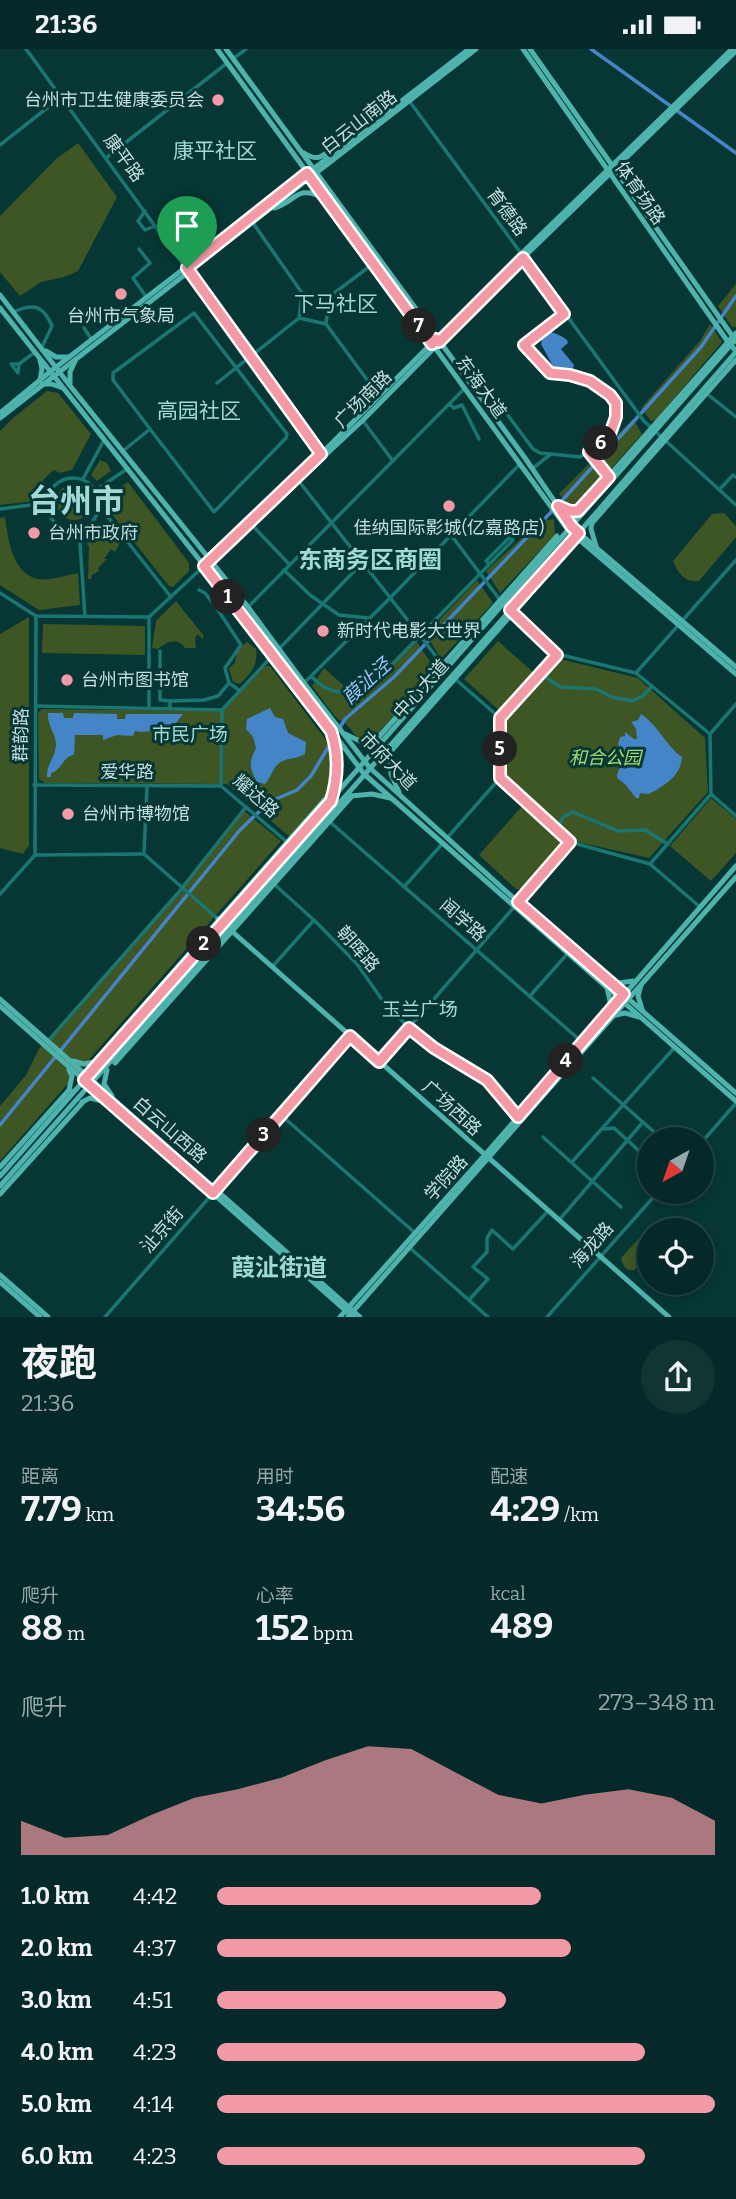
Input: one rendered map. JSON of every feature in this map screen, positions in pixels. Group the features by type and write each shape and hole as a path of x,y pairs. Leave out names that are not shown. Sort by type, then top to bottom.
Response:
{"main road":[{"name":"东海大道","path":"217,49 374,263 490,411 532,468 570,528"},
{"name":"东海大道","path":"226,49 315,171 464,389 520,464 555,503 559,515 570,528 736,674"},
{"name":"白云山南路","path":"55,371 69,357 253,223 469,49"},
{"name":"白云山南路","path":"315,171 341,147 476,49"},
{"name":"体育场路","path":"523,49 612,170 712,320 720,331 733,340 736,351"},
{"path":"530,49 733,340"},
{"name":"广场南路","path":"211,560 361,419 521,256 734,50"},
{"path":"299,150 312,158 322,157 335,147 341,147"},
{"name":"白云山南路","path":"55,371 78,357 309,176"},
{"path":"271,208 281,206 299,192 310,191 326,199"},
{"name":"市府大道","path":"0,295 42,348 104,440 230,600 304,683 370,768 445,841"},
{"name":"市府大道","path":"0,308 37,354 55,371"},
{"path":"653,431 692,381 733,340"},
{"path":"376,740 553,548 610,478 733,340"},
{"name":"广场南路","path":"204,566 252,524 321,454 361,419 435,343"},
{"path":"42,348 56,357 69,357"},
{"path":"662,439 700,400 736,351"},
{"path":"37,354 41,382"},
{"path":"41,382 68,388 70,372 78,357"},
{"path":"592,523 662,439 736,360"},
{"path":"0,416 55,371"},
{"path":"690,391 692,381"},
{"name":"市府大道","path":"68,388 123,451 248,607 338,743 364,774 736,1093"},
{"path":"555,503 570,511 578,511 610,478"},
{"path":"391,751 568,548 598,509 617,491"},
{"path":"595,550 590,529 598,509"},
{"path":"553,548 561,528 559,515"},
{"path":"502,602 557,536"},
{"path":"568,548 580,545 595,550"},
{"name":"东海大道","path":"681,624 736,667"},
{"name":"中心大道","path":"0,1176 220,921 391,733 444,667"},
{"name":"中心大道","path":"327,820 394,740 454,677"},
{"path":"341,731 362,742 376,740 391,733"},
{"path":"394,740 391,774 400,795"},
{"path":"331,801 335,788 338,743"},
{"path":"289,844 335,788"},
{"path":"337,805 352,796 372,794 393,799"},
{"path":"106,1073 327,820 352,796"},
{"name":"学院路","path":"350,1313 415,1233 485,1157 736,866"},
{"name":"学院路","path":"639,980 736,877"},
{"name":"市府大道","path":"516,904 568,953 609,985"},
{"path":"65,1060 93,1063 220,921"},
{"name":"广场西路","path":"220,921 669,1317"},
{"path":"0,1186 230,930"},
{"path":"639,980 638,996 643,1015 609,1015 609,985 639,980"},
{"name":"白云山西路","path":"0,999 48,1042 54,1051"},
{"name":"白云山西路","path":"0,1006 65,1060 350,1313 360,1317"},
{"name":"学院路","path":"340,1317 350,1313 409,1247 582,1042 609,1015"},
{"name":"市府大道","path":"643,1015 736,1102"},
{"name":"中心大道","path":"93,1063 103,1058"},
{"path":"0,1167 70,1089 72,1076 65,1060"},
{"path":"106,1073 111,1062"},
{"name":"白云山西路","path":"106,1073 104,1084 116,1105"},
{"name":"中心大道","path":"66,1100 70,1089"},
{"path":"70,1108 90,1098 116,1105"},
{"path":"0,1194 83,1102"},
{"path":"0,1275 48,1317"},
{"path":"0,1282 40,1317"}],"street":[{"name":"康平路","path":"26,49 321,454"},
{"path":"233,58 246,49"},
{"path":"106,158 227,63"},
{"path":"0,145 61,97"},
{"name":"育德路","path":"408,99 521,256 653,431"},
{"path":"145,211 138,221 145,230 155,226"},
{"path":"217,383 299,318 302,293 253,223"},
{"path":"139,249 150,264 132,278 148,298"},
{"path":"302,293 329,297 374,263"},
{"path":"326,324 329,297"},
{"path":"13,312 27,306 40,309 52,326 42,348"},
{"path":"194,313 287,435 215,512 150,429 113,380 113,373 194,313"},
{"path":"484,383 533,449 540,453 580,457 609,437 616,417 616,403 610,395 590,381 550,373 524,345 564,314"},
{"path":"299,318 326,324 380,397"},
{"path":"84,328 92,340"},
{"path":"19,364 37,354"},
{"path":"248,607 464,389"},
{"path":"704,392 736,417"},
{"path":"449,404 454,408 463,405 479,439"},
{"path":"490,411 499,404"},
{"path":"361,419 393,461"},
{"path":"123,451 150,429"},
{"path":"653,431 736,505"},
{"path":"83,479 104,440"},
{"path":"588,452 610,478"},
{"path":"532,468 551,454"},
{"path":"304,683 520,464"},
{"path":"96,490 127,469"},
{"path":"719,490 735,474"},
{"path":"100,507 94,520 79,529 65,529 57,524 48,512 47,503 52,489 59,482 73,477 83,479 96,490 100,507 171,597"},
{"path":"298,479 444,667"},
{"path":"0,509 47,503"},
{"path":"252,524 289,564"},
{"path":"79,529 85,616"},
{"path":"451,535 502,602"},
{"path":"311,676 337,693 362,691 374,683 419,635 482,575 489,564 513,541 510,537 486,561 489,564"},
{"path":"636,673 736,560"},
{"path":"36,706 222,709 362,563"},
{"path":"0,593 36,616 149,617 204,566"},
{"path":"284,570 321,604 339,615 369,618"},
{"path":"199,590 205,593 218,610 241,645 225,668 229,683 239,690"},
{"path":"218,610 230,600"},
{"path":"512,611 557,655 636,673 709,734"},
{"name":"群韵路","path":"34,855 36,616"},
{"path":"149,617 149,707"},
{"path":"289,637 295,645"},
{"path":"160,651 160,700 204,700 218,696 229,683"},
{"path":"404,887 500,778 500,718 557,655"},
{"path":"540,673 560,687 596,689 612,697 632,701 643,696 652,686"},
{"path":"454,677 500,718"},
{"path":"170,701 170,708"},
{"path":"650,864 710,795 709,734 736,704"},
{"name":"耀达路","path":"222,709 221,786 289,844"},
{"path":"500,778 570,842 650,864 700,907"},
{"name":"爱华路","path":"34,785 221,786"},
{"path":"144,854 147,786"},
{"path":"710,795 736,816"},
{"path":"48,1042 183,888 246,807"},
{"path":"557,830 563,817 573,812 618,831 645,830 668,844"},
{"name":"闻学路","path":"327,820 582,1042"},
{"path":"379,1062 570,842"},
{"path":"0,894 34,855 144,854 220,921"},
{"name":"朝晖路","path":"272,882 314,920 356,964 383,1001 409,1028 434,1048 487,1080 518,1117"},
{"path":"272,967 314,920"},
{"path":"530,996 568,953"},
{"name":"沚京街","path":"104,1317 350,1036"},
{"path":"572,1162 675,1047"},
{"path":"593,1077 649,1127"},
{"path":"714,1128 736,1102"},
{"path":"281,1115 415,1233"},
{"path":"558,1221 643,1122"},
{"path":"603,1129 614,1128 637,1149"},
{"path":"543,1137 621,1207"},
{"name":"海龙路","path":"547,1317 646,1204"},
{"path":"469,1300 488,1279 473,1267 487,1252 487,1238 492,1230 513,1249 548,1212"},
{"path":"409,1247 488,1317"}],"green space":[{"path":"78,143 117,197 78,271 41,282 20,296 0,272 0,216 56,159"},
{"path":"736,284 736,327 732,327 718,306"},
{"path":"710,324 722,342 656,420 651,421 641,408 700,341"},
{"path":"47,391 58,393 91,434 72,470 60,473 54,470 50,473 41,484 35,501 0,505 0,431"},
{"path":"633,419 642,434 577,507 570,507 559,494"},
{"path":"100,460 107,463 111,471 97,481 91,475"},
{"path":"128,482 189,563 189,571 173,587 169,586 107,508 107,496"},
{"path":"74,484 87,489 92,502 87,515 74,520 61,515 56,502 61,489"},
{"path":"724,513 736,526 736,537 699,581 686,579 673,561 712,514"},
{"path":"5,517 13,554 22,570 38,579 53,579 78,573 80,605 39,610 0,585 0,518"},
{"path":"554,519 555,535 500,593 486,571 540,521"},
{"path":"110,524 121,541 115,552 111,549 104,559 107,559 98,568 99,571 88,579 89,546 86,544 102,535"},
{"path":"477,580 493,603 441,659 426,634"},
{"path":"176,601 204,636 202,639 198,634 195,638 196,648 185,648 175,642 158,649 152,648 156,621"},
{"path":"29,617 29,845 23,854 0,848 0,634"},
{"path":"43,624 145,626 145,655 42,653"},
{"path":"416,641 432,664 422,683 376,736 358,738 334,715 312,686 324,668 343,685 346,694 363,692"},
{"path":"498,641 534,673 500,711 464,679"},
{"path":"247,642 256,649 256,660 250,673 240,684 233,682 229,668 235,663 237,650"},
{"name":"和合公园","path":"560,659 638,678 705,738 708,792 649,858 578,842 505,779 504,721"},
{"name":"市民广场","path":"270,666 335,752 331,790 290,837 227,784 45,783 39,779 38,713 42,709 213,711 227,707 261,668"},
{"path":"711,798 736,819 736,853 711,881 670,846"},
{"path":"523,805 559,837 562,848 524,889 516,889 479,855"},
{"path":"243,810 281,841 0,1161 0,1106 26,1075 39,1049 178,893"},
{"path":"637,1240 637,1267 634,1270 627,1269 621,1258"}],"water":[{"path":"544,331 567,340 568,343 561,349 574,365 573,368 557,367 555,370 541,344"},
{"path":"270,708 275,717 283,719 288,733 306,742 305,754 278,764 265,784 257,782 252,773 251,761 256,748 253,737 246,729 247,719"},
{"path":"48,713 63,713 64,718 73,718 74,713 117,714 117,719 125,719 126,714 183,714 171,729 135,731 133,736 117,735 103,740 103,735 75,735 74,755 51,773 51,777 47,777 56,745"},
{"path":"641,714 682,757 679,770 671,780 649,794 640,793 639,798 636,798 617,778 624,758 618,744 625,732 637,739 636,729 631,722 638,720"}],"waterway":[{"path":"591,49 736,153"},
{"name":"葭沚泾","path":"558,505 701,347 736,296"},
{"name":"葭沚泾","path":"0,1125 240,830 269,802 297,790 311,776 345,719 394,677 553,510"}],"place":[{"name":"台州市卫生健康委员会","path":"218,100"},
{"name":"台州市气象局","path":"121,294"},
{"name":"佳纳国际影城(亿嘉路店)","path":"449,506"},
{"name":"台州市政府","path":"34,533"},
{"name":"新时代电影大世界","path":"323,631"},
{"name":"台州市图书馆","path":"67,680"},
{"name":"台州市博物馆","path":"68,814"}],"district":[{"name":"康平社区","path":"215,151"},
{"name":"下马社区","path":"336,304"},
{"name":"高园社区","path":"199,411"},
{"name":"台州市","path":"76,501"},
{"name":"东商务区商圈","path":"370,560"},
{"name":"市民广场","path":"190,734"},
{"name":"玉兰广场","path":"420,1009"},
{"name":"葭沚街道","path":"279,1268"}],"route":[{"path":"307,173 432,344 436,339 439,342 523,258 564,314 524,345 550,373 570,375 595,383 610,395 617,409 609,437 589,452 609,477 578,511 558,506 579,533 510,610 557,655 500,718 500,778 570,842 518,902 624,994 518,1117 487,1080 434,1048 409,1028 379,1062 350,1036 213,1193 84,1080 331,801 337,769 336,745 331,731 204,566 321,454 187,268 307,173"}]}
